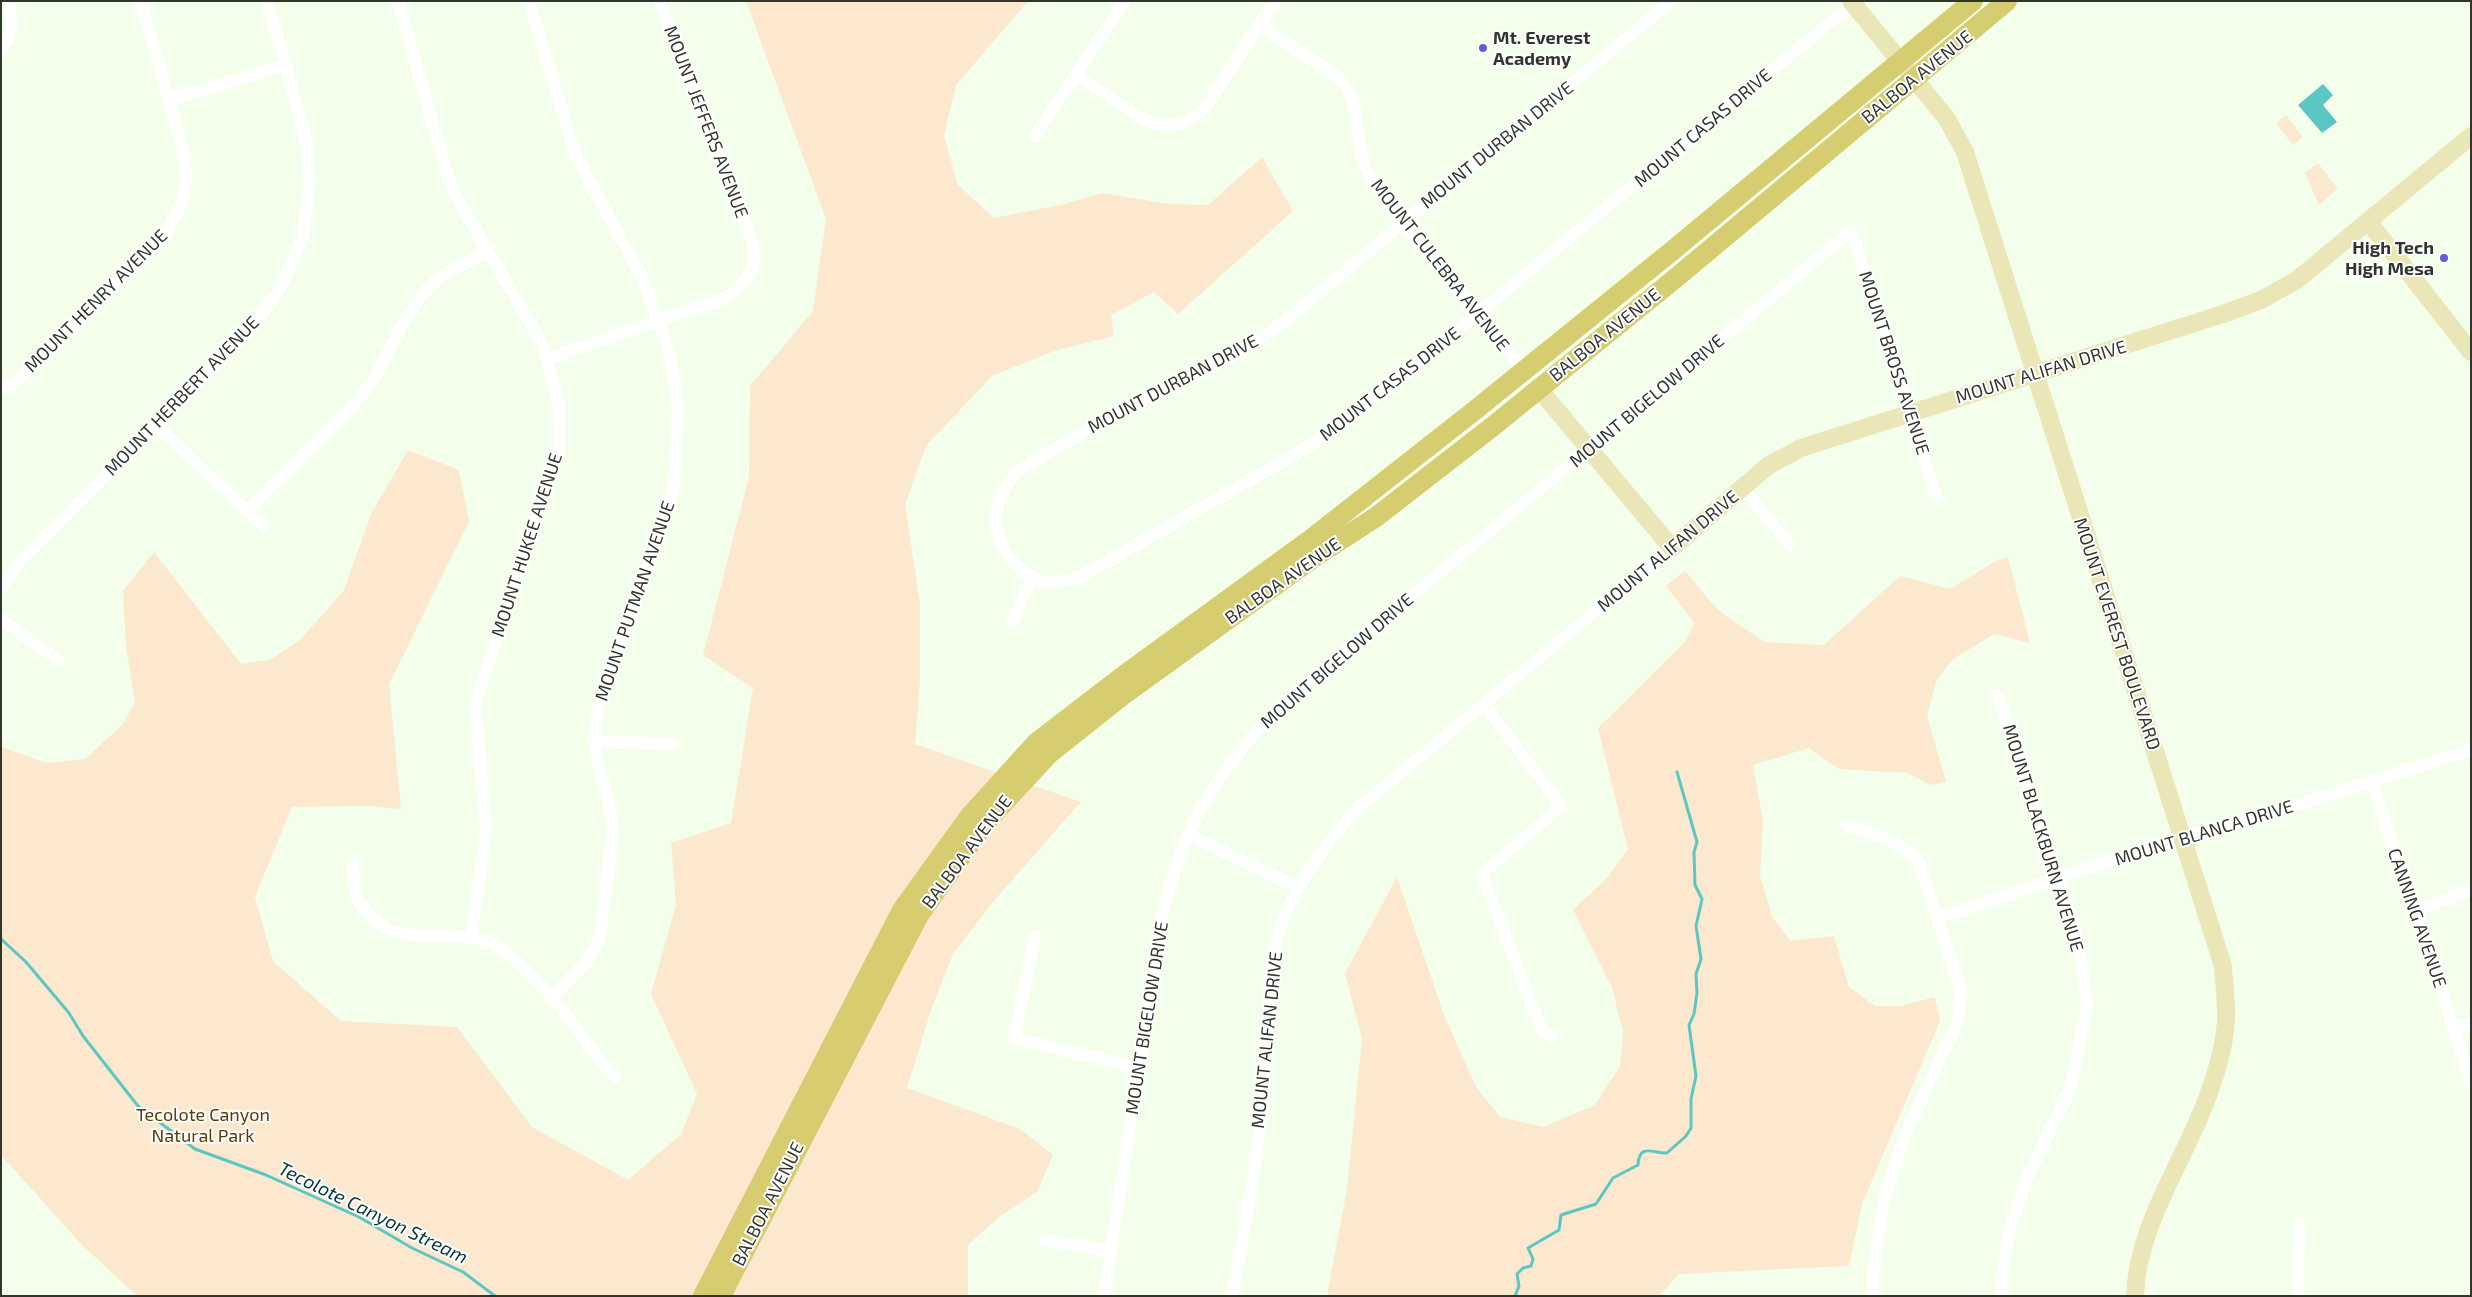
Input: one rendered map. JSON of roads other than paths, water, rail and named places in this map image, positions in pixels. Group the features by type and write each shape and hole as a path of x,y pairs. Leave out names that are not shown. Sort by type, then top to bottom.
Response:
{"main road":[{"name":"BALBOA AVENUE","path":"703,1296 902,910 969,817 994,787 1036,743 1127,673 1311,539 1524,371 1973,1"},
{"name":"BALBOA AVENUE","path":"721,1296 919,915 986,822 1005,799 1049,754 1122,696 1319,554 1376,517 1492,426 2007,1"},
{"path":"1539,389 1540,370 1551,349"},
{"path":"1492,426 1516,396 1524,382 1524,371"}],"street":[{"path":"1,51 8,43 13,28 9,1"},
{"name":"MOUNT HENRY AVENUE","path":"1,389 14,384 165,234 182,203 186,181 184,154 141,1"},
{"name":"MOUNT HERBERT AVENUE","path":"1,588 20,562 252,328 283,283 302,237 309,184 307,146 286,65 266,1"},
{"name":"MOUNT HUKEE AVENUE","path":"398,1 448,177 457,198 542,344 548,359 559,404 559,453 475,704 486,831 471,938"},
{"name":"MOUNT PUTMAN AVENUE","path":"529,1 576,156 643,279 669,352 678,408 674,483 668,510 598,708 594,741 608,799 613,830 600,937 587,962 551,998"},
{"name":"MOUNT JEFFERS AVENUE","path":"658,320 728,297 746,281 756,257 754,243 659,1"},
{"path":"1036,136 1125,1"},
{"path":"1076,75 1146,121 1162,126 1182,124 1194,118 1204,109 1274,1"},
{"name":"MOUNT DURBAN DRIVE","path":"997,527 996,512 1006,484 1017,471 1133,403 1217,364 1251,345 1286,321 1671,1"},
{"name":"MOUNT EVEREST BOULEVARD","path":"1853,2 1916,78 1947,119 1965,152 2223,966 2226,1012 2222,1048 2209,1094 2151,1221 2141,1249 2136,1273 2135,1296"},
{"name":"MOUNT CASAS DRIVE","path":"997,527 1008,558 1020,570 1042,582 1055,583 1078,578 1306,448 1351,418 1479,314 1853,2"},
{"name":"MOUNT CULEBRA AVENUE","path":"1259,25 1337,76 1344,83 1357,112 1360,149 1367,173 1402,223 1479,314 1524,371"},
{"path":"169,100 286,65"},
{"name":"MOUNT ALIFAN DRIVE","path":"1232,1296 1263,1104 1272,962 1282,924 1300,888 1323,851 1358,808 1672,548 1769,465 1801,448 2261,300 2296,280 2471,136"},
{"path":"2368,221 2471,352"},
{"name":"MOUNT BROSS AVENUE","path":"1851,231 1936,496"},
{"name":"MOUNT BIGELOW DRIVE","path":"1104,1296 1162,915 1177,862 1205,802 1229,764 1279,706 1851,231"},
{"path":"248,510 355,404 376,376 405,319 422,295 440,277 488,250"},
{"path":"548,359 658,320"},
{"path":"1539,389 1672,548"},
{"path":"156,425 264,526"},
{"path":"1743,488 1790,546"},
{"path":"1012,623 1032,577"},
{"path":"1,619 59,661"},
{"name":"MOUNT BLACKBURN AVENUE","path":"1998,695 2079,941 2087,1007 2070,1090 2026,1180 2010,1227 2002,1275 2002,1296"},
{"path":"1484,704 1561,806 1482,874 1542,1031 1552,1037"},
{"path":"594,741 673,744"},
{"name":"MOUNT BLANCA DRIVE","path":"1937,918 2182,837 2471,750"},
{"name":"CANNING AVENUE","path":"2372,781 2396,858 2404,870 2471,1083"},
{"path":"1845,825 1898,843 1913,854 1919,862 1961,991 1958,1021 1904,1137 1884,1201 1874,1265 1872,1296"},
{"path":"1189,835 1300,888"},
{"path":"353,864 357,900 374,921 396,931 420,937 471,938 490,942 505,951 571,1020 596,1058 615,1078"},
{"path":"2417,910 2471,890"},
{"path":"1035,937 1014,1038 1138,1068"},
{"path":"2454,1029 2471,1023"},
{"path":"2298,1296 2299,1224"},
{"path":"1045,1240 1110,1251"}],"water":[{"path":"2323,84 2333,95 2323,105 2337,122 2322,133 2298,105"}],"waterway":[{"path":"1515,1296 1519,1286 1517,1274 1523,1268 1531,1266 1533,1259 1528,1248 1559,1230 1561,1215 1596,1204 1613,1178 1638,1165 1639,1158 1644,1151 1667,1153 1686,1136 1691,1128 1691,1099 1696,1076 1689,1025 1694,1014 1697,993 1696,974 1701,959 1696,926 1702,899 1695,885 1694,852 1697,842 1677,772"},
{"name":"Tecolote Canyon Stream","path":"1,939 26,962 69,1013 83,1036 138,1106 195,1149 266,1175 359,1217 412,1248 463,1272 495,1296"}],"place":[{"name":"Mt. Everest Academy","path":"1483,48"},
{"name":"High Tech High Mesa","path":"2444,258"}],"park label":[{"name":"Tecolote Canyon Natural Park","path":"203,1125"}]}
